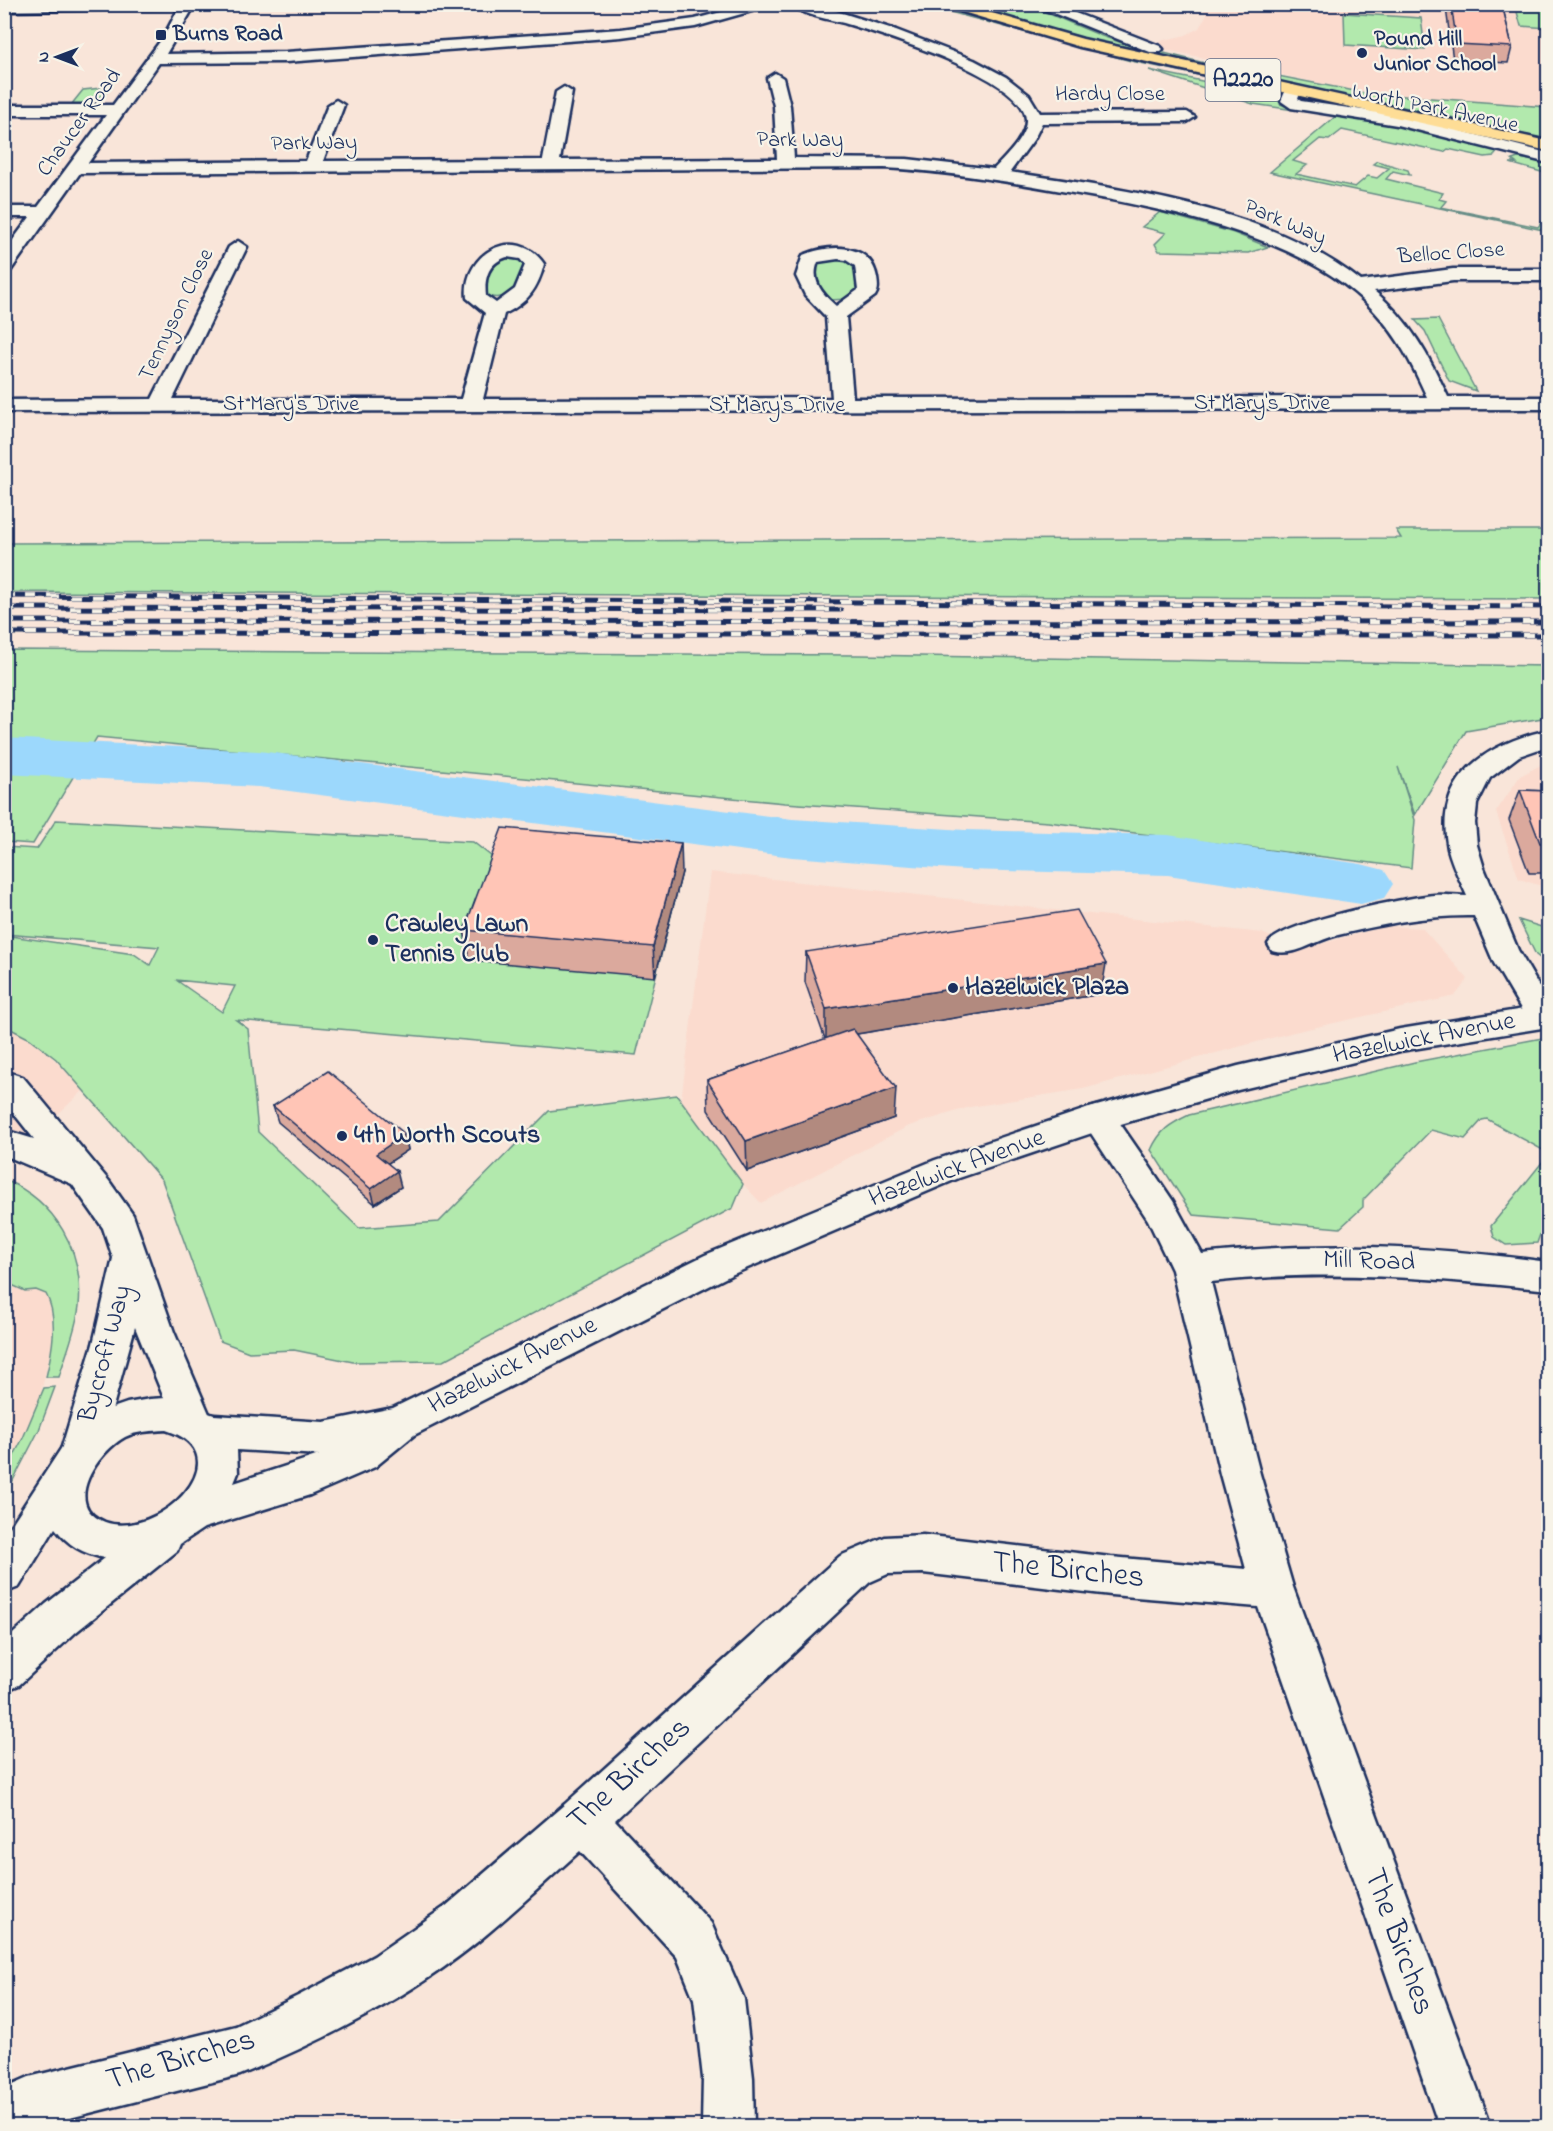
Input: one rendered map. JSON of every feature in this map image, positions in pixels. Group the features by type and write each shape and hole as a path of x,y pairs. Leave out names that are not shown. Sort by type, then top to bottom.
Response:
{"main road":[{"name":"Worth Park Avenue","path":"943,4 1080,43 1293,90"}],"street":[{"path":"4,8 204,4"},
{"path":"154,59 286,57 621,33 695,23 770,4"},
{"path":"798,4 943,52 983,69 1016,90 1034,118 1026,140 999,175"},
{"path":"1038,4 1155,49"},
{"name":"Chaucer Road","path":"4,266 154,59 188,5"},
{"path":"775,78 782,106 786,164"},
{"name":"Worth Park Avenue","path":"1293,90 1289,101 1297,105 1398,120 1548,149"},
{"path":"551,165 564,92"},
{"path":"312,167 336,105"},
{"path":"4,110 118,110"},
{"name":"Hardy Close","path":"1034,118 1187,117"},
{"name":"Park Way","path":"75,168 904,164 999,175 1152,202 1232,224 1295,248 1329,266 1387,310 1411,339 1440,403"},
{"path":"4,212 44,212"},
{"name":"Tennyson Close","path":"160,405 238,247"},
{"name":"Belloc Close","path":"1358,287 1453,275 1548,275"},
{"path":"470,406 495,311"},
{"path":"836,315 843,405"},
{"name":"St Mary's Drive","path":"4,406 1548,404"},
{"path":"1545,1016 1510,969 1462,846 1461,813 1468,792 1481,767 1506,749 1548,738"},
{"path":"1283,944 1327,927 1435,905 1486,906"},
{"name":"Hazelwick Avenue","path":"199,1427 267,1437 324,1440 400,1423 493,1379 566,1339 718,1265 937,1173 1098,1118 1238,1078 1400,1040 1545,1016"},
{"name":"Bycroft Way","path":"7,1091 28,1109 97,1190 120,1225 155,1332 199,1427"},
{"name":"The Birches","path":"1098,1118 1168,1224 1190,1270 1240,1474 1272,1587 1465,2127"},
{"name":"Bycroft Way","path":"4,1142 54,1161 97,1190"},
{"name":"Bycroft Way","path":"75,1459 112,1344 131,1258"},
{"name":"Mill Road","path":"1190,1270 1286,1260 1346,1260 1452,1265 1548,1276"},
{"path":"4,1574 75,1459 105,1429 144,1415 166,1414 199,1427 216,1448 218,1469 210,1492 184,1521 146,1540 119,1544 95,1538 76,1526 66,1508 63,1489 75,1459"},
{"name":"Hazelwick Avenue","path":"4,1671 61,1618 184,1521 310,1478 361,1455 400,1423"},
{"name":"The Birches","path":"4,2117 29,2103 240,2050 318,2013 391,1973 463,1923 581,1820 855,1569 885,1556 923,1554 1111,1576 1241,1588 1272,1587"},
{"path":"581,1820 615,1852 694,1940 719,1999 728,2078 728,2127"}],"shaded area":[{"name":"Pound Hill Junior School","path":"1207,5 1548,5 1548,107 1365,93 1162,49 1160,41 1186,35 1199,28 1207,14 1202,7"},
{"path":"1548,761 1548,888 1519,879 1496,812 1520,776"},
{"path":"710,872 1262,933 1299,950 1386,926 1422,928 1468,979 1455,996 1294,1032 1083,1089 970,1107 909,1126 761,1203 679,1117"},
{"path":"5,1026 42,1047 84,1090 5,1163"},
{"path":"5,1282 25,1291 36,1290 46,1294 50,1301 53,1342 38,1405 5,1473"}],"green space":[{"path":"924,5 1133,60 1284,93 1131,61"},
{"path":"957,5 1028,5 1145,51 1156,51 1261,77 1256,79 1047,31"},
{"path":"1515,5 1548,5 1548,28 1521,26"},
{"path":"1344,13 1421,18 1425,50 1345,45"},
{"path":"1149,70 1279,97 1280,104 1290,108 1372,118 1499,150 1494,156 1485,157 1448,149 1444,152 1342,130 1329,140 1320,139 1293,161 1307,165 1296,174 1355,187 1368,176 1377,178 1389,168 1373,164 1377,161 1408,170 1410,175 1393,171 1386,179 1443,193 1439,199 1446,201 1441,207 1538,227 1548,214 1548,231 1270,172 1336,116 1253,104"},
{"path":"1273,75 1365,93 1548,107 1548,140 1433,113 1276,82"},
{"path":"111,87 103,95 93,100 71,105 83,90"},
{"path":"1518,158 1548,163 1548,174 1510,163 1516,163 1512,160"},
{"path":"1160,212 1234,233 1268,247 1248,253 1159,251 1155,244 1166,233 1142,227"},
{"path":"505,257 515,258 524,264 518,289 505,296 492,297 483,292 489,263"},
{"path":"844,258 854,264 858,290 847,299 831,300 818,292 814,265 821,259"},
{"path":"1438,319 1476,391 1449,381 1425,331 1415,320"},
{"path":"1396,530 1548,530 1548,599 4,592 5,543 1401,538"},
{"path":"4,650 859,655 1548,666 1548,717 1466,731 1415,815 1398,767 1415,820 1411,868 1048,822 785,803 97,737 33,844 5,842"},
{"path":"56,820 473,842 491,856 682,872 636,1055 236,1020 248,1029 258,1132 359,1228 439,1222 549,1111 677,1095 743,1184 733,1208 443,1361 353,1362 294,1350 249,1352 220,1341 162,1180 56,1059 30,1039 5,1026 4,935 134,954 150,965 159,947 5,934 5,847 37,849","holes":["176,980 235,986 222,1012"]},
{"path":"1519,920 1548,929 1548,964 1536,955"},
{"path":"1548,1037 1548,1153 1487,1119 1482,1120 1465,1139 1431,1130 1363,1200 1363,1207 1340,1228 1193,1215 1151,1150 1166,1128 1189,1115 1415,1062"},
{"path":"1548,1155 1548,1212 1537,1243 1506,1245 1494,1237 1491,1226"},
{"path":"5,1180 23,1189 52,1214 63,1230 77,1266 78,1315 59,1377 46,1377 52,1346 53,1324 50,1303 46,1294 36,1290 25,1291 5,1282"},
{"path":"55,1387 39,1430 5,1496 5,1473 44,1388"}],"building":[{"name":"Pound Hill Junior School","path":"1451,4 1502,4 1512,47 1457,44"},
{"path":"1520,790 1548,791 1548,843 1540,843"},
{"name":"Crawley Lawn Tennis Club","path":"502,828 681,843 653,947 464,930"},
{"path":"1077,910 1106,964 826,1009 806,952"},
{"path":"853,1029 896,1088 746,1141 707,1080"},
{"name":"4th Worth Scouts","path":"328,1071 405,1134 376,1154 397,1171 371,1189 273,1106"}],"waterway":[{"path":"4,756 259,769 792,838 965,850 1168,855 1361,884"}],"railway":[{"path":"4,596 1548,607"},
{"path":"4,608 841,610"},
{"path":"4,621 1548,622"},
{"path":"4,633 1548,635"}],"place":[{"name":"Burns Road","path":"161,35"},
{"name":"Pound Hill Junior School","path":"1362,53"},
{"name":"Crawley Lawn Tennis Club","path":"373,940"},
{"name":"Hazelwick Plaza","path":"953,988"},
{"name":"4th Worth Scouts","path":"342,1136"}]}
